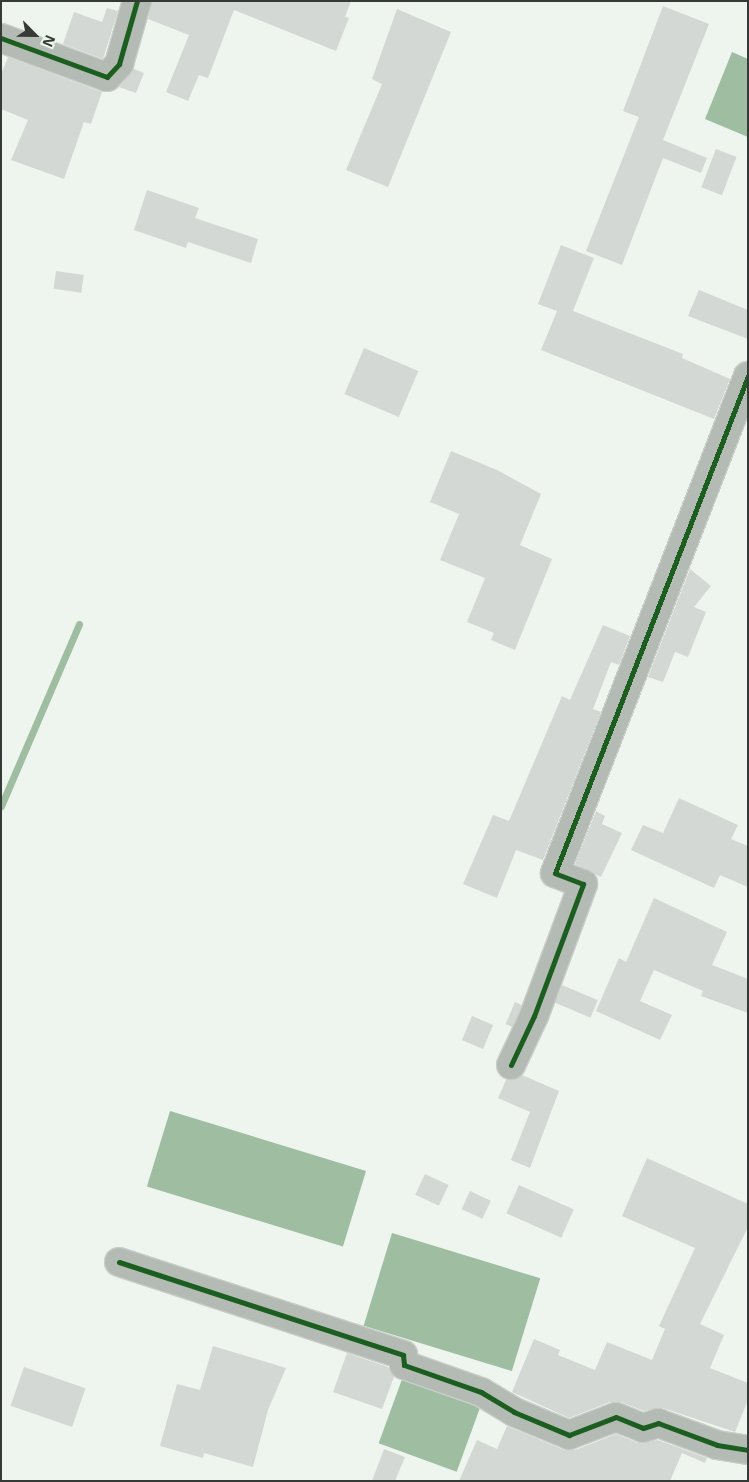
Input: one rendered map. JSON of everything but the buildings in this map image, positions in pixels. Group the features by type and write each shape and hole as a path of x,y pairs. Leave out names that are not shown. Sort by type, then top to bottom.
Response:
{"street":[{"path":"1,38 107,78 120,64 137,1"},
{"path":"511,1065 534,1016 583,884 555,873 748,376"},
{"path":"119,1262 403,1355 404,1365 481,1392 514,1412 569,1436 616,1417 643,1428 658,1423 716,1445 748,1450"}],"shaded area":[{"path":"732,52 748,59 748,137 705,119"},
{"path":"170,1111 366,1171 343,1246 147,1187"},
{"path":"392,1233 540,1278 512,1371 364,1326"},
{"path":"405,1371 483,1399 457,1472 379,1443"}],"waterway":[{"path":"1,806 79,624"}],"cycle path":[{"path":"1,38 107,77 119,64 137,1"},
{"path":"511,1065 534,1016 583,884 555,873 748,376"},
{"path":"119,1262 403,1355 404,1365 481,1392 514,1412 569,1435 616,1417 643,1428 658,1423 717,1445 748,1450"}]}
